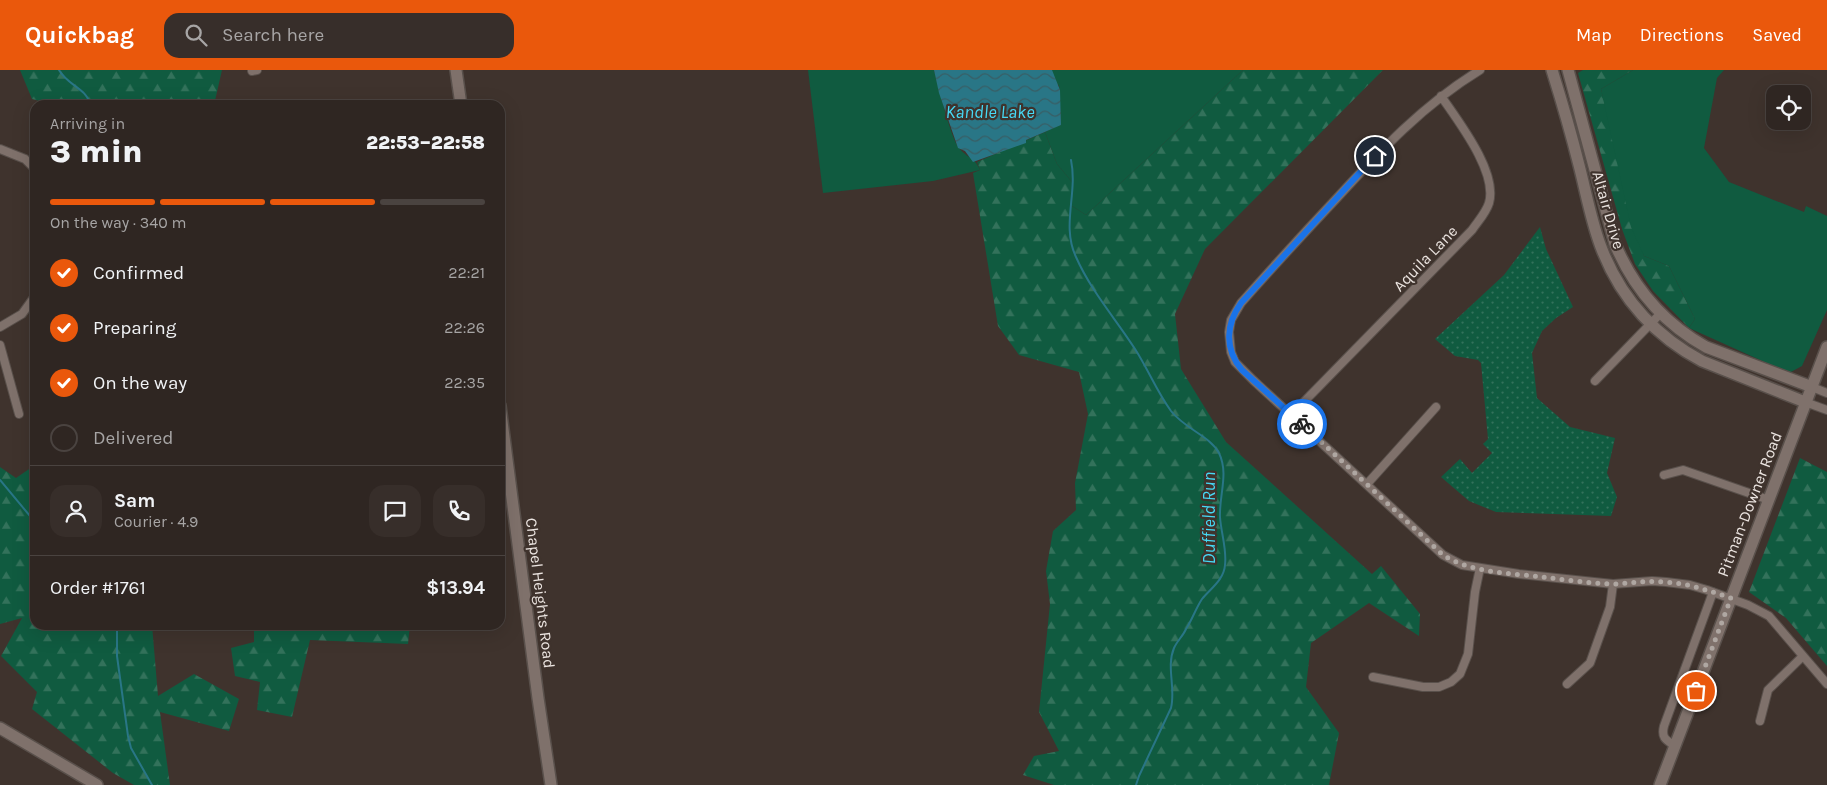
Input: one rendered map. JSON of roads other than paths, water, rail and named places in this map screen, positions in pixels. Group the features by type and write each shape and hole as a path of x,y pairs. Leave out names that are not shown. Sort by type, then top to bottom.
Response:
{"street":[{"path":"456,70 460,100"},
{"path":"1480,70 1441,96 1411,120 1241,303 1234,312 1229,332 1231,352 1235,362 1443,555 1462,565 1519,574 1613,584 1652,581 1666,582 1690,585 1731,598 1770,616 1827,684"},
{"name":"Altair Drive","path":"1552,70 1601,246 1623,291 1650,324 1686,353 1805,402"},
{"name":"Altair Drive","path":"1568,70 1615,244 1635,282 1660,314 1693,340 1706,347 1812,387"},
{"name":"Aquila Lane","path":"1292,414 1472,230 1485,212 1489,202 1490,191 1483,166 1467,133 1441,96"},
{"path":"0,149 24,158 30,164"},
{"path":"0,327 22,314 30,303"},
{"path":"1595,381 1660,314"},
{"path":"0,345 19,414"},
{"name":"Pitman-Downer Road","path":"1660,785 1827,347"},
{"path":"1758,384 1764,369"},
{"path":"1812,387 1827,393"},
{"path":"1805,402 1827,410"},
{"path":"1367,484 1436,407"},
{"name":"Chapel Heights Road","path":"505,444 551,785"},
{"path":"1664,475 1683,470 1769,500"},
{"path":"1373,677 1423,687 1439,687 1451,682 1460,674 1468,654 1475,592 1480,568"},
{"path":"1567,684 1590,663 1610,607 1613,584"},
{"path":"1675,746 1664,739 1662,734 1713,592"},
{"path":"1760,721 1768,690 1802,656"},
{"path":"0,728 97,785"}],"water":[{"name":"Kandle Lake","path":"934,70 1052,70 1060,90 1061,125 1026,140 1026,143 973,162 965,151 958,148 939,93"}],"waterway":[{"path":"59,70 88,100"},
{"name":"Duffield Run","path":"1071,160 1073,185 1070,233 1076,257 1096,293 1135,349 1171,411 1183,423 1215,447 1222,461 1223,469 1220,517 1225,553 1224,570 1219,580 1202,599 1185,632 1174,648 1171,663 1171,708 1136,785"},
{"path":"0,480 30,516"},
{"path":"117,630 117,656 128,736 131,748 152,785"}]}
